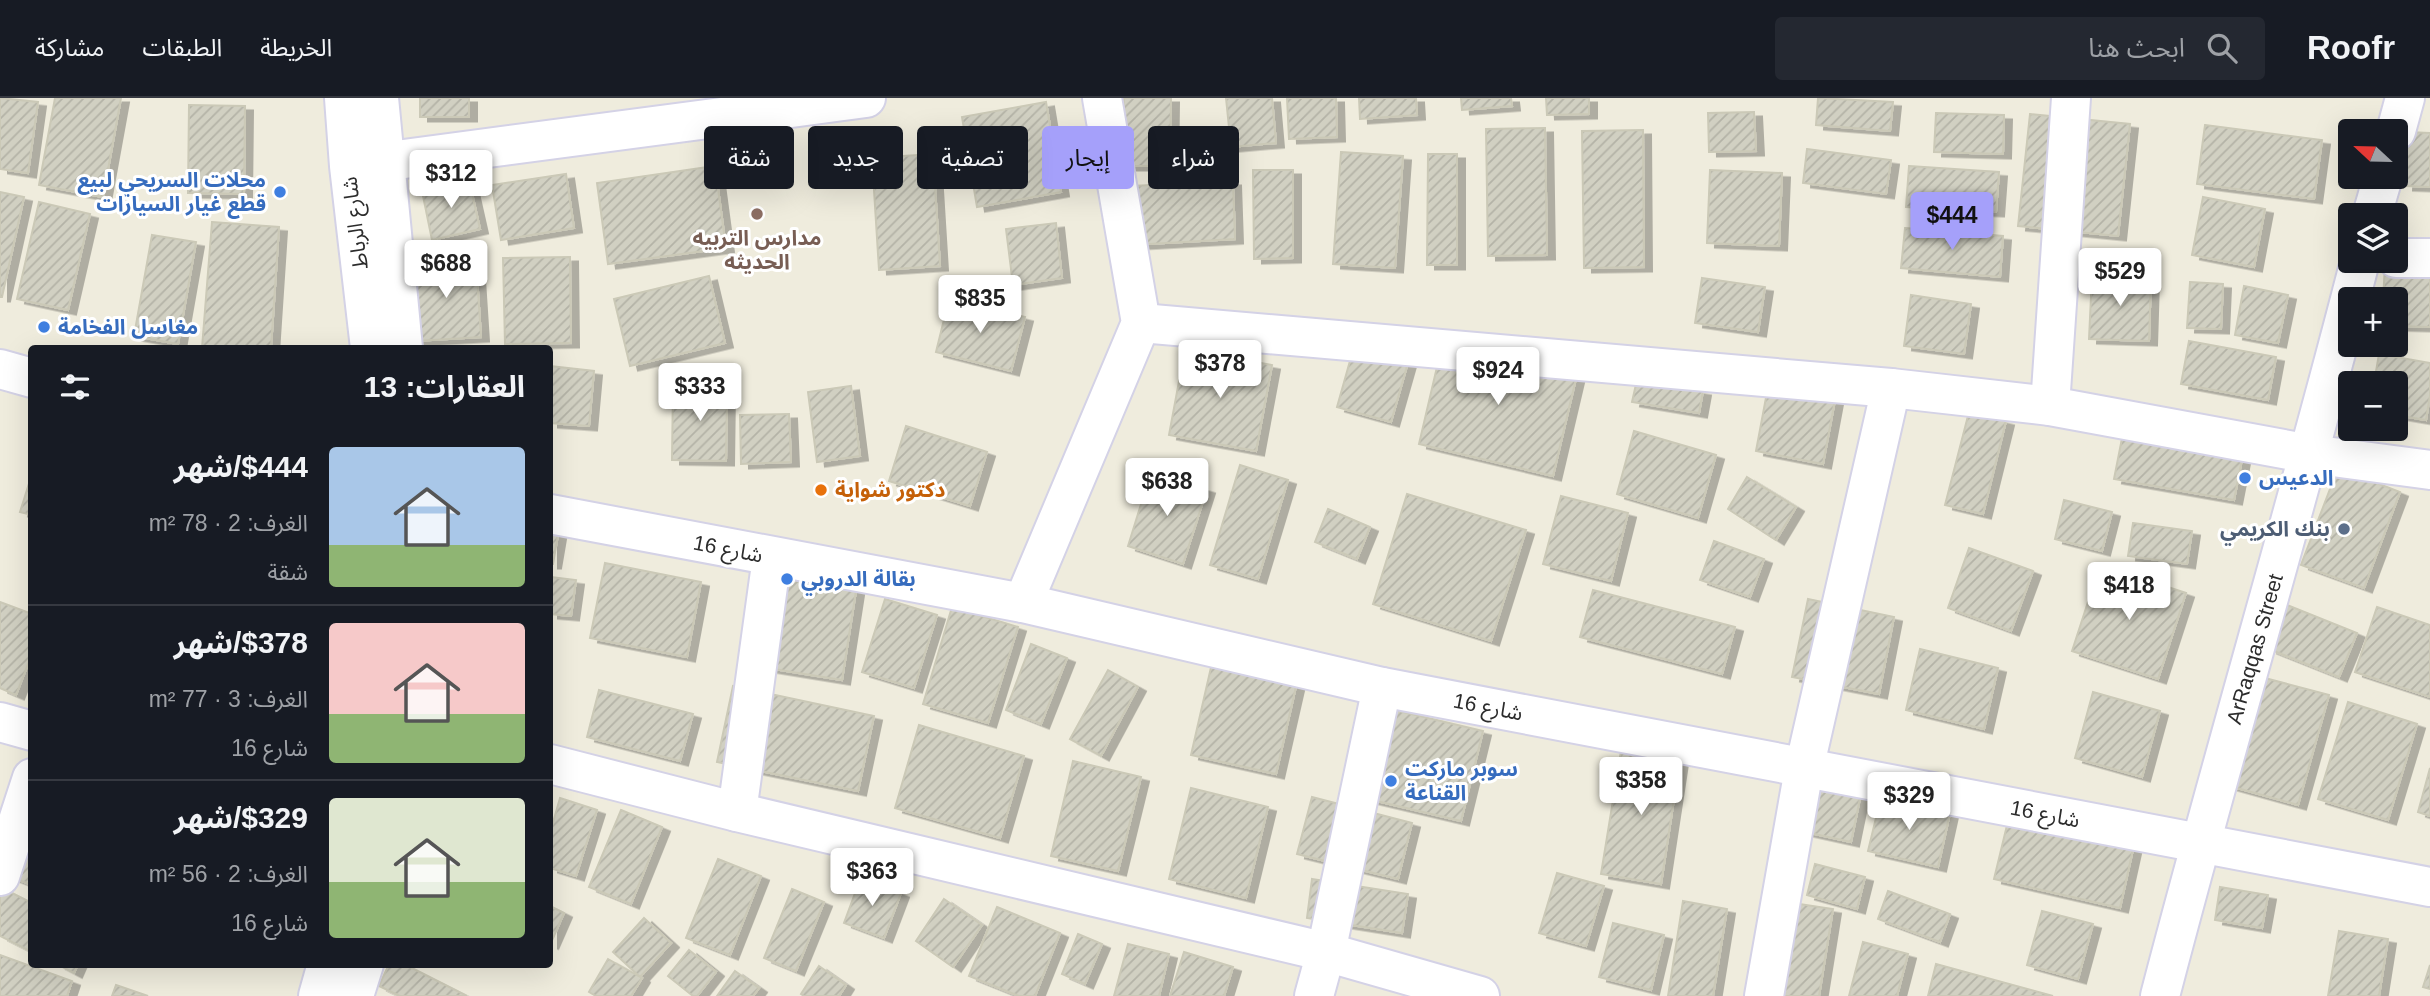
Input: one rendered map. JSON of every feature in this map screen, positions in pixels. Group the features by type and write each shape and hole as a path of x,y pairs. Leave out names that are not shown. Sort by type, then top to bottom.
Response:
{"street":[{"name":"شارع الرباط","path":"344,98 366,164 370,345"},
{"path":"379,98 366,164 402,345"},
{"path":"366,164 866,98"},
{"path":"1023,603 1141,323 1102,98"},
{"path":"2050,406 2071,98"},
{"path":"2399,119 2405,98"},
{"path":"2408,258 2430,258"},
{"name":"ArRaqqas Street","path":"2160,996 2200,843 2310,454 2357,273"},
{"path":"1141,323 1891,388 2050,406 2310,454 2430,470"},
{"path":"0,369 28,377"},
{"path":"1764,996 1804,769 1891,388"},
{"name":"شارع 16","path":"553,515 1023,603 1381,687 2430,887"},
{"path":"737,812 772,557"},
{"path":"1314,996 1381,687"},
{"path":"0,722 28,730"},
{"path":"553,765 737,812 1325,952 1480,996"},
{"path":"0,876 28,790"},
{"path":"318,996 326,968"},
{"path":"354,996 363,968"}],"building":[{"path":"0,98 38,102 28,173 0,169"},
{"path":"55,98 121,98 103,197 39,185"},
{"path":"420,98 469,98 469,117 420,117"},
{"path":"1124,98 1171,98 1171,126 1148,126 1148,166 1134,166 1134,126 1124,126"},
{"path":"1226,98 1272,98 1276,143 1239,146 1239,126 1229,126"},
{"path":"1287,98 1336,98 1337,137 1289,139"},
{"path":"1359,98 1416,98 1417,115 1360,119"},
{"path":"1461,98 1511,98 1512,106 1462,110"},
{"path":"1546,98 1589,98 1589,114 1547,115"},
{"path":"1818,98 1893,102 1890,131 1816,125"},
{"path":"1046,102 1050,126 1042,126 1042,189 1060,189 1061,192 977,207 974,189 1028,189 1028,126 964,126 962,117"},
{"path":"189,105 245,106 244,194 188,193"},
{"path":"1754,112 1756,151 1709,152 1708,113"},
{"path":"1936,113 2004,115 2003,154 1934,152"},
{"path":"2030,114 2130,124 2118,236 2018,226"},
{"path":"2205,125 2322,140 2314,199 2197,184"},
{"path":"1545,128 1547,255 1488,256 1486,129"},
{"path":"1643,130 1644,267 1584,268 1582,131"},
{"path":"2408,132 2430,133 2430,187 2408,186"},
{"path":"1807,149 1891,160 1886,194 1803,183"},
{"path":"1341,152 1403,156 1395,268 1333,264"},
{"path":"1428,154 1457,154 1457,265 1427,265"},
{"path":"917,155 917,189 935,189 940,266 879,270 874,189 903,189 903,156"},
{"path":"1909,166 1999,172 1996,212 1906,207"},
{"path":"704,168 704,189 718,189 726,248 608,264 597,183"},
{"path":"1253,170 1293,170 1293,258 1254,259"},
{"path":"1710,170 1782,173 1779,246 1707,243"},
{"path":"566,174 574,228 501,240 492,185"},
{"path":"469,180 480,229 432,240 422,191"},
{"path":"1148,185 1148,189 1233,189 1235,239 1114,246 1111,189 1134,189 1134,186"},
{"path":"0,192 24,197 2,297 0,297"},
{"path":"2203,197 2265,209 2254,267 2192,255"},
{"path":"39,202 90,214 68,310 17,299"},
{"path":"212,222 279,227 271,345 202,345"},
{"path":"1056,223 1062,278 1013,285 1006,229"},
{"path":"1905,228 2003,236 2000,277 1901,268"},
{"path":"152,235 196,242 178,344 134,336"},
{"path":"570,257 571,343 505,344 503,258"},
{"path":"476,260 481,337 416,341 411,264"},
{"path":"2408,268 2430,269 2430,327 2408,326 2408,287 2384,287 2385,273 2408,273"},
{"path":"2092,275 2151,277 2149,341 2089,339"},
{"path":"709,276 725,343 630,366 614,299"},
{"path":"1702,278 1765,287 1758,332 1695,323"},
{"path":"2190,282 2223,284 2221,329 2187,328"},
{"path":"2244,286 2288,295 2278,343 2235,335"},
{"path":"1911,295 1971,304 1964,354 1904,346"},
{"path":"949,299 1025,317 1011,371 936,352"},
{"path":"1357,336 1411,352 1391,422 1337,407"},
{"path":"1444,337 1578,370 1553,476 1419,444"},
{"path":"2189,341 2276,357 2268,400 2181,384"},
{"path":"1185,349 1272,365 1256,451 1169,435"},
{"path":"2378,357 2430,363 2430,395 2426,420 2408,417 2408,371 2376,371"},
{"path":"553,366 594,371 589,426 553,423"},
{"path":"1637,380 1703,391 1699,413 1632,402"},
{"path":"673,385 727,386 726,461 672,460"},
{"path":"851,386 860,456 817,462 808,392"},
{"path":"1768,387 1835,400 1823,464 1756,451"},
{"path":"1969,412 2006,421 1983,514 1945,505"},
{"path":"789,414 791,462 741,464 740,415"},
{"path":"2126,418 2246,439 2234,500 2114,479"},
{"path":"906,426 987,452 970,506 889,481"},
{"path":"1634,431 1716,455 1698,518 1617,494"},
{"path":"1240,465 1288,480 1258,579 1210,565"},
{"path":"2338,468 2400,492 2364,588 2301,565"},
{"path":"1151,472 1207,489 1183,564 1128,546"},
{"path":"1747,477 1796,507 1776,540 1728,509"},
{"path":"28,487 28,514 20,512"},
{"path":"1407,494 1526,530 1491,641 1373,604"},
{"path":"1561,496 1628,513 1611,581 1543,564"},
{"path":"2064,500 2112,512 2102,551 2055,539"},
{"path":"1328,509 1370,527 1357,559 1315,542"},
{"path":"553,522 560,523 553,564"},
{"path":"2133,523 2192,531 2187,564 2128,556"},
{"path":"1714,541 1764,559 1750,597 1700,580"},
{"path":"1969,548 2033,571 2011,631 1948,608"},
{"path":"605,563 701,582 687,657 590,638"},
{"path":"2100,565 2186,593 2158,679 2072,651"},
{"path":"777,566 858,578 842,680 761,667"},
{"path":"553,577 576,580 571,616 553,614"},
{"path":"1593,590 1735,627 1722,674 1580,637"},
{"path":"885,599 937,615 914,688 862,672"},
{"path":"1808,599 1894,617 1879,694 1792,677"},
{"path":"0,602 28,612 28,664 16,695 0,688"},
{"path":"2287,605 2357,633 2339,677 2269,649"},
{"path":"952,607 1018,627 988,723 923,704"},
{"path":"2377,607 2430,625 2430,697 2355,672"},
{"path":"1031,644 1067,658 1041,724 1006,710"},
{"path":"1920,649 1998,668 1984,729 1906,710"},
{"path":"1212,663 1297,682 1276,774 1191,755"},
{"path":"1108,670 1138,687 1101,756 1070,739"},
{"path":"2261,677 2329,695 2298,805 2230,786"},
{"path":"733,686 874,716 858,791 717,762"},
{"path":"599,690 693,714 680,761 587,737"},
{"path":"2093,692 2160,711 2142,777 2075,758"},
{"path":"2348,702 2417,724 2388,820 2318,799"},
{"path":"1369,704 1483,731 1461,821 1347,794"},
{"path":"919,725 1024,756 1000,838 895,808"},
{"path":"1621,751 1680,760 1661,884 1601,874"},
{"path":"1073,761 1141,777 1118,871 1051,856"},
{"path":"2430,768 2430,816 2418,812"},
{"path":"1812,778 1862,789 1851,842 1801,831"},
{"path":"1191,788 1268,807 1246,898 1169,879"},
{"path":"1312,797 1412,823 1398,879 1297,854"},
{"path":"1881,797 1950,813 1938,867 1868,851"},
{"path":"560,798 597,810 576,876 553,869 553,822"},
{"path":"621,810 662,827 631,904 589,887"},
{"path":"2009,817 2134,845 2120,908 1994,879"},
{"path":"28,845 28,883 11,877"},
{"path":"718,859 761,876 730,955 686,938"},
{"path":"1815,864 1865,877 1857,909 1807,895"},
{"path":"1557,873 1604,886 1586,946 1539,933"},
{"path":"861,877 901,893 884,938 844,923"},
{"path":"1312,879 1408,894 1402,933 1307,918"},
{"path":"0,887 28,901 28,950 0,936"},
{"path":"2220,887 2268,895 2262,928 2215,920"},
{"path":"792,889 824,902 796,971 764,958"},
{"path":"1888,891 1950,914 1940,942 1878,919"},
{"path":"944,899 982,925 953,967 916,941"},
{"path":"1773,900 1833,909 1819,996 1757,996"},
{"path":"1683,901 1727,909 1713,996 1668,996"},
{"path":"997,907 1060,933 1035,996 1019,996 969,976"},
{"path":"553,908 564,913 553,938"},
{"path":"2042,911 2093,924 2078,979 2027,965"},
{"path":"644,918 671,943 640,977 613,952"},
{"path":"1613,923 1664,935 1651,990 1599,977"},
{"path":"2339,931 2388,939 2379,996 2328,996"},
{"path":"1078,934 1102,944 1085,984 1062,974"},
{"path":"1863,942 1908,954 1897,996 1849,996"},
{"path":"1128,944 1169,954 1159,996 1114,996"},
{"path":"689,950 716,972 697,996 693,996 668,976"},
{"path":"1184,952 1233,967 1224,996 1170,996"},
{"path":"0,955 28,965 28,968 36,968 72,981 67,996 0,996"},
{"path":"608,959 642,978 631,996 596,996 589,992"},
{"path":"1936,964 2053,996 1928,996"},
{"path":"2430,965 2430,989 2423,987"},
{"path":"819,966 846,985 839,996 801,994"},
{"path":"387,968 412,968 467,996 400,996 379,986"},
{"path":"735,971 759,988 753,996 717,996"},
{"path":"116,985 148,996 112,996"}],"place":[{"name":"محلات السريحي لبيع قطع غيار السيارات","path":"280,192"},
{"name":"مدارس التربيه الحديثه","path":"757,214"},
{"name":"مغاسل الفخامة","path":"44,327"},
{"name":"الدعيس","path":"2245,478"},
{"name":"دكتور شواية","path":"821,490"},
{"name":"بنك الكريمي","path":"2344,529"},
{"name":"بقالة الدروبي","path":"787,579"},
{"name":"سوبر ماركت القناعة","path":"1391,781"}]}
